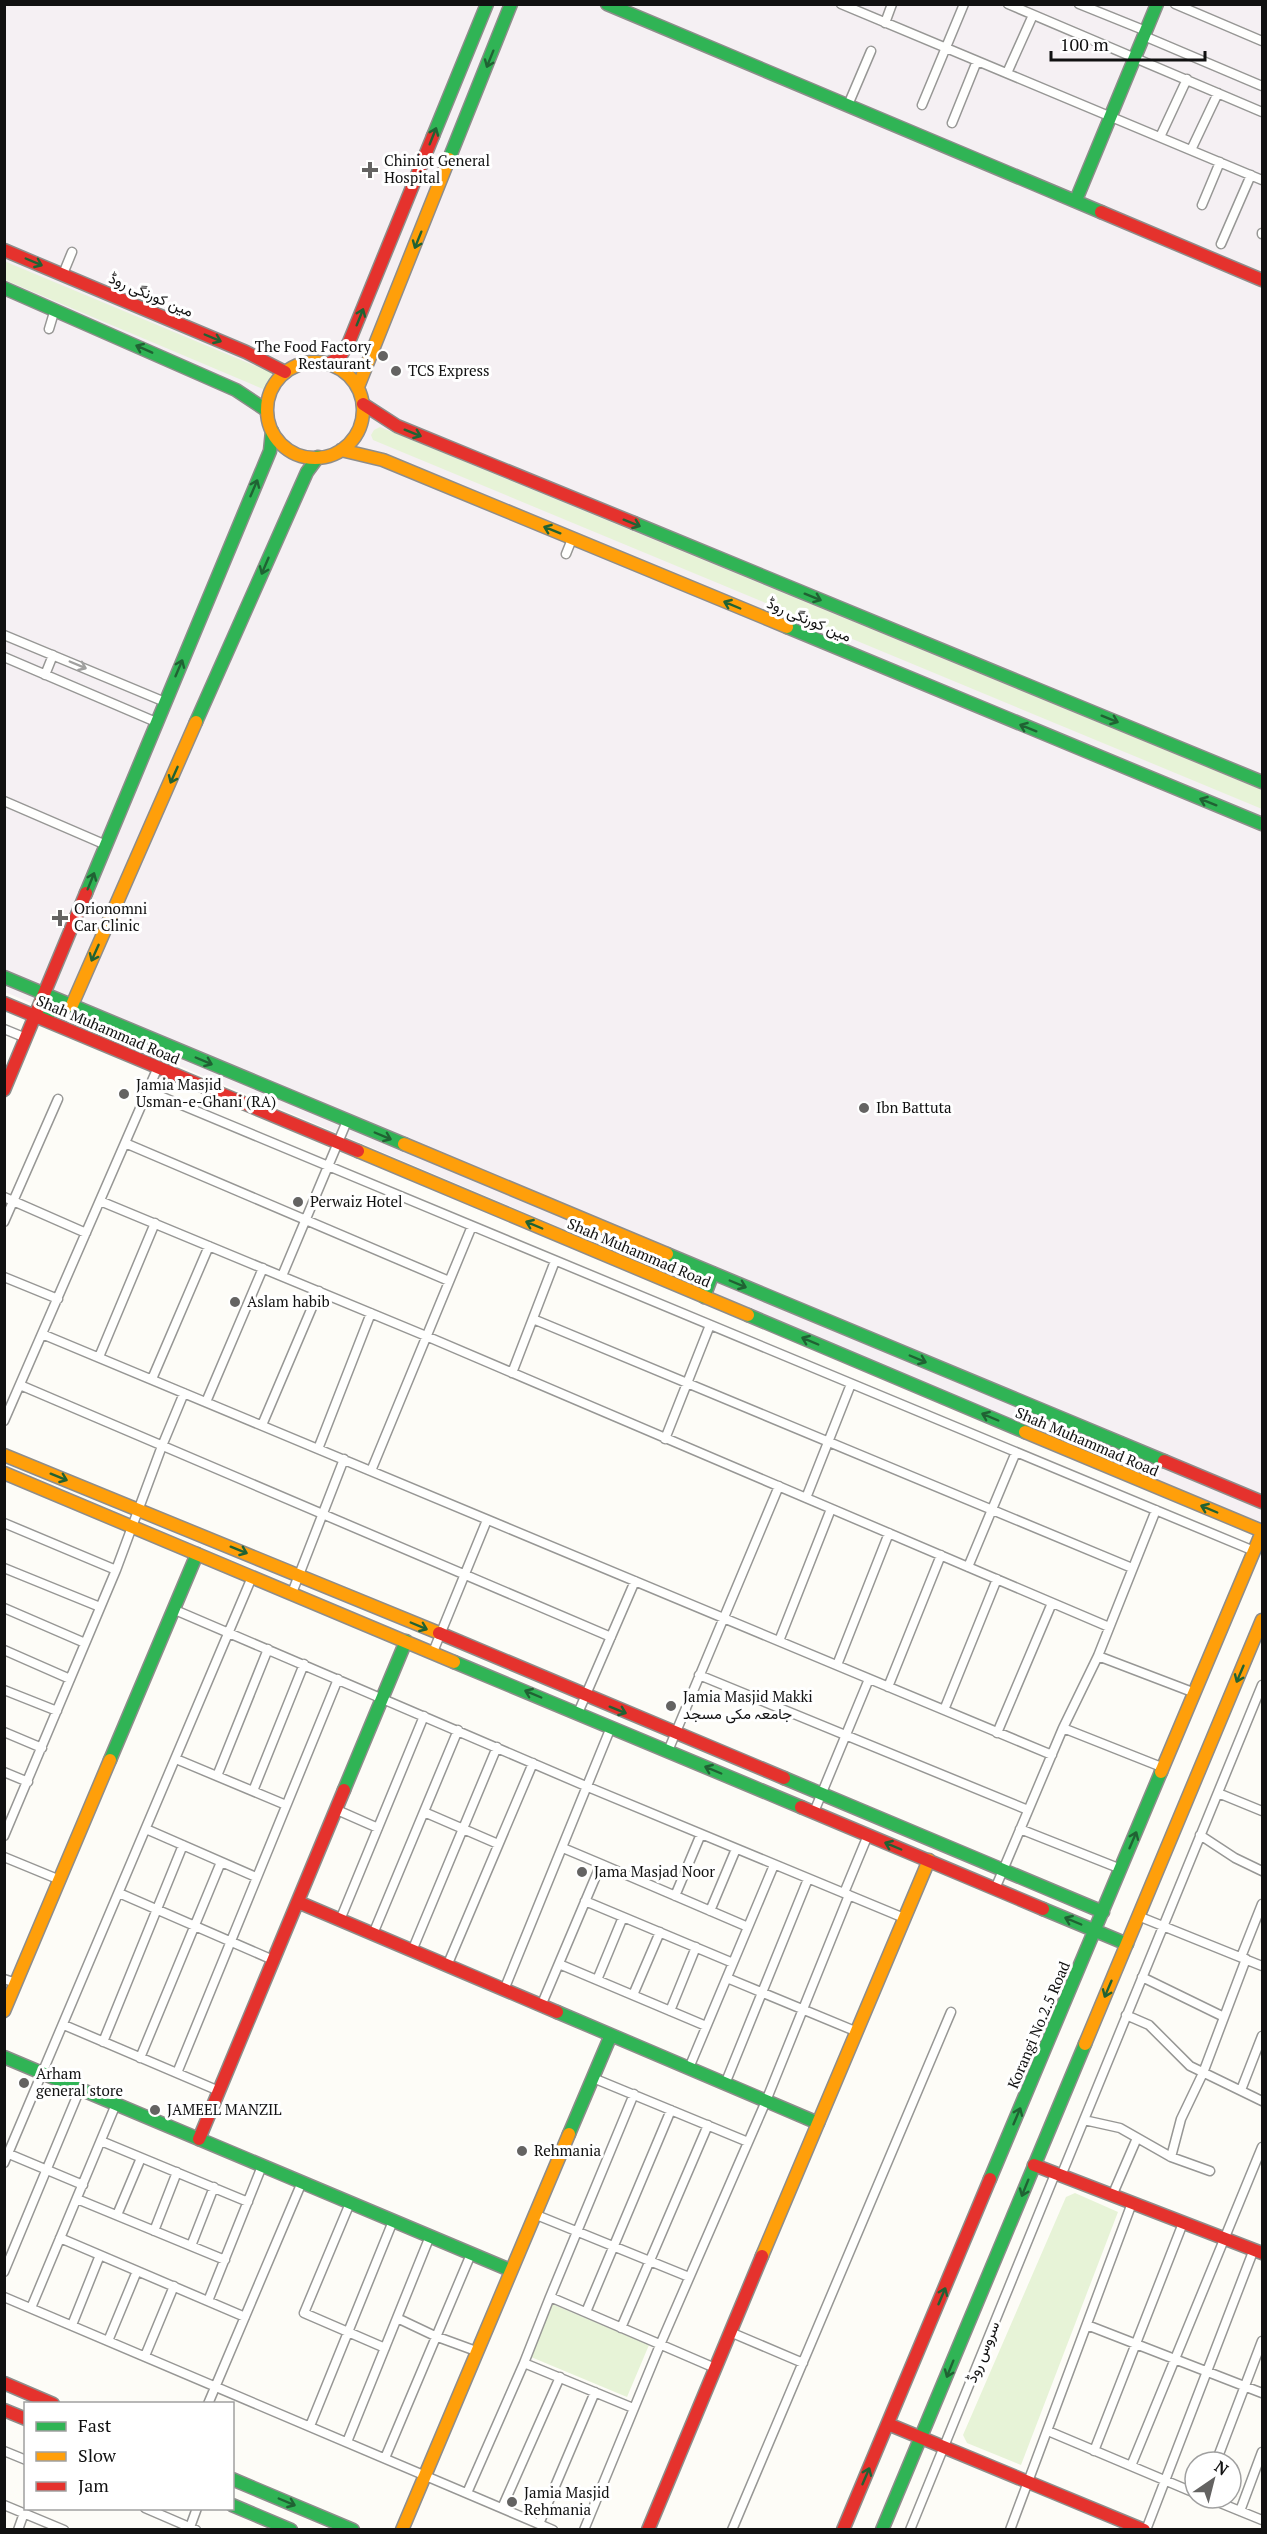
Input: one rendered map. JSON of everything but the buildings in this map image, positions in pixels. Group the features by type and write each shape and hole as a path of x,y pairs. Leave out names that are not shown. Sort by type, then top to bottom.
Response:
{"street":[{"path":"328,364 340,357 349,342 487,4"},
{"path":"358,387 511,4"},
{"path":"607,4 1263,280"},
{"path":"841,4 854,7 885,23 1263,180"},
{"path":"885,23 892,4"},
{"path":"922,105 964,4"},
{"path":"1008,4 1263,112"},
{"path":"1079,4 1263,86"},
{"path":"1076,201 1157,4"},
{"path":"1175,4 1263,41"},
{"path":"1007,73 1033,15"},
{"path":"848,105 871,51"},
{"path":"952,123 977,61"},
{"path":"1160,137 1187,79"},
{"path":"1191,150 1218,93"},
{"path":"1202,205 1221,162"},
{"path":"1221,244 1251,175"},
{"name":"مین کورنگی روڈ","path":"4,249 267,361 285,372"},
{"path":"63,274 72,252"},
{"path":"4,288 236,390 266,410"},
{"path":"49,329 55,309"},
{"path":"307,363 328,364 342,370 358,387 363,404 363,417 359,430 341,450 318,457 304,456 291,451 280,442 273,431 266,410 275,384 285,372 307,363"},
{"name":"مین کورنگی روڈ","path":"363,404 397,426 1263,782"},
{"path":"4,1090 270,451 273,431"},
{"name":"مین کورنگی روڈ","path":"341,450 382,460 1263,824"},
{"path":"35,1016 72,1005 292,504 307,472 318,457"},
{"path":"566,554 572,538"},
{"path":"4,635 165,702"},
{"path":"45,675 53,655"},
{"path":"4,657 156,722"},
{"path":"4,801 105,845"},
{"name":"Shah Muhammad Road","path":"4,977 1263,1502"},
{"name":"Shah Muhammad Road","path":"4,1003 1263,1532"},
{"path":"4,1029 26,1038"},
{"path":"4,1421 158,1067"},
{"path":"148,1091 1254,1551"},
{"path":"4,1222 9,1199 58,1099"},
{"path":"282,1276 347,1121"},
{"path":"125,1143 449,1281"},
{"path":"9,1199 86,1233"},
{"path":"100,1201 426,1336 1109,1627"},
{"path":"99,1357 155,1223"},
{"path":"371,1471 472,1226"},
{"path":"152,1379 209,1246"},
{"path":"512,1373 555,1261"},
{"path":"206,1402 263,1268"},
{"path":"704,1297 713,1274"},
{"path":"4,1277 58,1299"},
{"path":"262,1425 319,1291"},
{"path":"318,1449 371,1313"},
{"path":"533,1319 1132,1568"},
{"path":"665,1438 710,1325"},
{"path":"42,1334 1052,1755"},
{"path":"806,1498 851,1384"},
{"path":"20,1385 611,1637"},
{"path":"4,1836 9,1814 28,1782 116,1570 184,1393"},
{"path":"968,1567 1016,1452"},
{"path":"4,1455 300,1575 1103,1912"},
{"path":"292,1593 344,1459"},
{"path":"4,1473 1126,1944"},
{"path":"668,1751 778,1486"},
{"path":"779,1641 831,1509"},
{"path":"995,1889 1063,1728 1098,1656 1156,1510"},
{"path":"433,1652 488,1520"},
{"path":"4,1523 116,1570"},
{"name":"Korangi No.2.5 Road","path":"843,2529 1263,1532"},
{"path":"837,1665 889,1533"},
{"path":"4,2011 10,1981 60,1880 197,1554"},
{"path":"888,1687 941,1556"},
{"path":"4,1568 100,1606"},
{"path":"4,2163 252,1576"},
{"path":"944,1710 997,1579"},
{"path":"578,1713 635,1581"},
{"path":"997,1732 1052,1603"},
{"path":"4,1608 85,1642"},
{"path":"175,1610 588,1787 904,1918"},
{"path":"882,2529 1262,1623"},
{"path":"199,2139 406,1641"},
{"path":"216,1776 267,1649"},
{"path":"4,1650 70,1679"},
{"path":"1098,1656 1195,1694"},
{"path":"253,1791 304,1664"},
{"path":"699,1675 1028,1810"},
{"path":"177,2073 338,1679"},
{"path":"814,1812 869,1679"},
{"name":"سروس روڈ","path":"910,2529 1058,2175 1084,2120 1263,1685"},
{"path":"4,1690 57,1712"},
{"path":"340,1920 424,1716"},
{"path":"504,1990 611,1727"},
{"path":"1063,1728 1164,1768"},
{"path":"373,1934 458,1730"},
{"path":"4,1732 42,1748"},
{"path":"412,1951 497,1747"},
{"path":"176,1759 286,1805"},
{"path":"447,1966 533,1763"},
{"path":"4,1772 28,1782"},
{"path":"1218,1793 1263,1811"},
{"path":"336,1810 378,1828"},
{"path":"424,1812 498,1844"},
{"path":"146,1829 256,1877"},
{"path":"1020,1829 1121,1869"},
{"path":"675,1896 701,1834"},
{"path":"584,2529 633,2408 766,2101 868,1835"},
{"path":"1200,1835 1235,1858 1263,1871"},
{"path":"102,2042 183,1845"},
{"path":"563,1848 748,1927"},
{"path":"710,1911 736,1849"},
{"path":"4,1857 60,1880"},
{"path":"648,2529 855,2031 929,1860"},
{"path":"140,2058 221,1862"},
{"path":"541,2006 601,1864"},
{"path":"689,2068 774,1865"},
{"path":"725,2084 808,1879"},
{"path":"119,1893 273,1960"},
{"path":"585,1901 733,1963"},
{"path":"298,1902 818,2123"},
{"path":"1170,2157 1181,2119 1203,2073 1263,1904"},
{"path":"1138,1916 1263,1966"},
{"path":"597,1980 623,1917"},
{"path":"633,1995 660,1932"},
{"path":"670,2011 696,1947"},
{"path":"559,1964 706,2026"},
{"path":"1142,1977 1224,2017"},
{"path":"727,1978 855,2031"},
{"path":"732,2529 951,2012"},
{"path":"1126,2015 1149,2025 1179,2055 1203,2073 1263,2101"},
{"path":"64,2025 219,2091"},
{"path":"402,2529 611,2036"},
{"path":"1241,2090 1263,2036"},
{"path":"4,2057 510,2270"},
{"path":"593,2078 748,2142"},
{"path":"4,2272 80,2089"},
{"path":"467,2493 524,2362 634,2094"},
{"path":"32,2308 116,2104"},
{"path":"586,2313 671,2110"},
{"path":"1084,2120 1120,2128 1170,2157 1210,2171"},
{"path":"621,2328 708,2125"},
{"path":"1112,2196 1137,2138"},
{"path":"101,2141 248,2202"},
{"path":"1131,2466 1263,2147"},
{"path":"9,2154 83,2185"},
{"path":"117,2215 141,2157"},
{"path":"888,2424 1145,2529 1167,2481 1208,2372 1258,2251 1034,2165"},
{"path":"208,2301 262,2166"},
{"path":"154,2231 177,2172"},
{"path":"208,2402 302,2182"},
{"path":"191,2246 214,2187"},
{"path":"77,2199 225,2260"},
{"path":"350,2203 304,2313 385,2348"},
{"path":"1010,2529 1132,2203"},
{"path":"534,2214 689,2277"},
{"path":"310,2426 393,2221"},
{"path":"1094,2451 1183,2223"},
{"path":"347,2442 430,2236"},
{"path":"60,2238 245,2317"},
{"path":"385,2458 471,2254"},
{"path":"72,2325 100,2255"},
{"path":"108,2341 138,2271"},
{"path":"145,2356 174,2286"},
{"path":"4,2297 553,2529"},
{"path":"550,2297 715,2368"},
{"path":"397,2318 435,2336 477,2351"},
{"path":"1087,2325 1263,2393"},
{"path":"730,2332 803,2363"},
{"path":"1221,2450 1263,2341"},
{"path":"524,2362 633,2408"},
{"path":"502,2508 560,2377"},
{"path":"4,2383 51,2402"},
{"path":"539,2524 595,2392"},
{"path":"4,2410 24,2418"},
{"path":"1048,2432 1183,2488"},
{"path":"4,2451 24,2459"},
{"path":"1263,2452 1240,2511 1263,2520"},
{"path":"234,2480 353,2529"},
{"path":"4,2505 60,2529"},
{"path":"234,2506 291,2529"},
{"path":"149,2510 192,2529 197,2510"},
{"path":"18,2529 24,2513"}],"shaded area":[{"path":"4,5 1262,5 1262,1523 1051,1436 5,992"}],"green space":[{"path":"4,261 270,372 272,374 267,387 263,389 5,280"},
{"path":"380,427 1262,790 1262,809 373,440 371,435"},
{"path":"1075,2193 1118,2212 1021,2465 967,2443 963,2435 1066,2197"},
{"path":"552,2304 649,2345 627,2397 531,2357"}],"traffic: fast":[{"path":"433,136 487,4"},
{"path":"449,159 511,4"},
{"path":"607,4 1101,212"},
{"path":"1076,200 1157,4"},
{"path":"4,288 236,390 266,410"},
{"path":"86,893 270,451 272,431"},
{"path":"196,722 307,472 318,457"},
{"path":"634,523 1262,782"},
{"path":"787,627 1262,824"},
{"path":"4,977 404,1144"},
{"path":"35,1016 72,1005"},
{"path":"667,1254 1164,1461"},
{"path":"704,1297 713,1273"},
{"path":"748,1315 1025,1432"},
{"path":"110,1760 197,1554"},
{"path":"344,1790 406,1641"},
{"path":"454,1662 801,1807"},
{"path":"990,2179 1161,1772"},
{"path":"784,1778 1103,1912"},
{"path":"1043,1909 1127,1944"},
{"path":"557,2012 818,2123"},
{"path":"569,2134 611,2035"},
{"path":"882,2530 1085,2044"},
{"path":"4,2057 510,2270"},
{"path":"234,2480 353,2530"},
{"path":"234,2506 291,2530"}],"traffic: slow":[{"path":"358,387 449,159"},
{"path":"315,362 333,366 349,376 359,392 363,410 359,428 349,444 333,454 315,458 297,454 281,444 271,428 267,410 271,392 281,376 297,366 315,362"},
{"path":"341,450 383,460 787,627"},
{"path":"72,1005 196,722"},
{"path":"404,1144 667,1254"},
{"path":"358,1151 748,1315"},
{"path":"1025,1432 1262,1531"},
{"path":"4,1455 439,1633"},
{"path":"4,1473 454,1662"},
{"path":"1161,1772 1262,1532"},
{"path":"1085,2044 1262,1620"},
{"path":"4,2011 110,1760"},
{"path":"762,2256 929,1860"},
{"path":"402,2530 569,2134"}],"traffic: jam":[{"path":"328,364 340,357 349,342 433,136"},
{"path":"1101,212 1262,280"},
{"path":"4,250 246,352 285,372"},
{"path":"363,404 397,426 634,523"},
{"path":"4,1090 86,893"},
{"path":"4,1003 358,1151"},
{"path":"1164,1461 1262,1502"},
{"path":"439,1633 784,1778"},
{"path":"199,2139 344,1790"},
{"path":"801,1807 1043,1909"},
{"path":"298,1902 557,2012"},
{"path":"1034,2165 1262,2253"},
{"path":"843,2530 990,2179"},
{"path":"648,2530 762,2256"},
{"path":"4,2383 48,2402"},
{"path":"4,2410 24,2418"},
{"path":"888,2424 1144,2530"}],"place":[{"name":"Chiniot General Hospital","path":"370,170"},
{"name":"The Food Factory Restaurant","path":"383,356"},
{"name":"TCS Express","path":"396,371"},
{"name":"Orionomni Car Clinic","path":"60,918"},
{"name":"Jamia Masjid Usman-e-Ghani (RA)","path":"124,1094"},
{"name":"Ibn Battuta","path":"864,1108"},
{"name":"Perwaiz Hotel","path":"298,1202"},
{"name":"Aslam habib","path":"235,1302"},
{"name":"Jamia Masjid Makki جامعہ مکی مسجد","path":"671,1706"},
{"name":"Jama Masjad Noor","path":"582,1872"},
{"name":"Arham general store","path":"24,2083"},
{"name":"JAMEEL MANZIL","path":"155,2110"},
{"name":"Rehmania","path":"522,2151"},
{"name":"Jamia Masjid Rehmania","path":"512,2502"}]}
